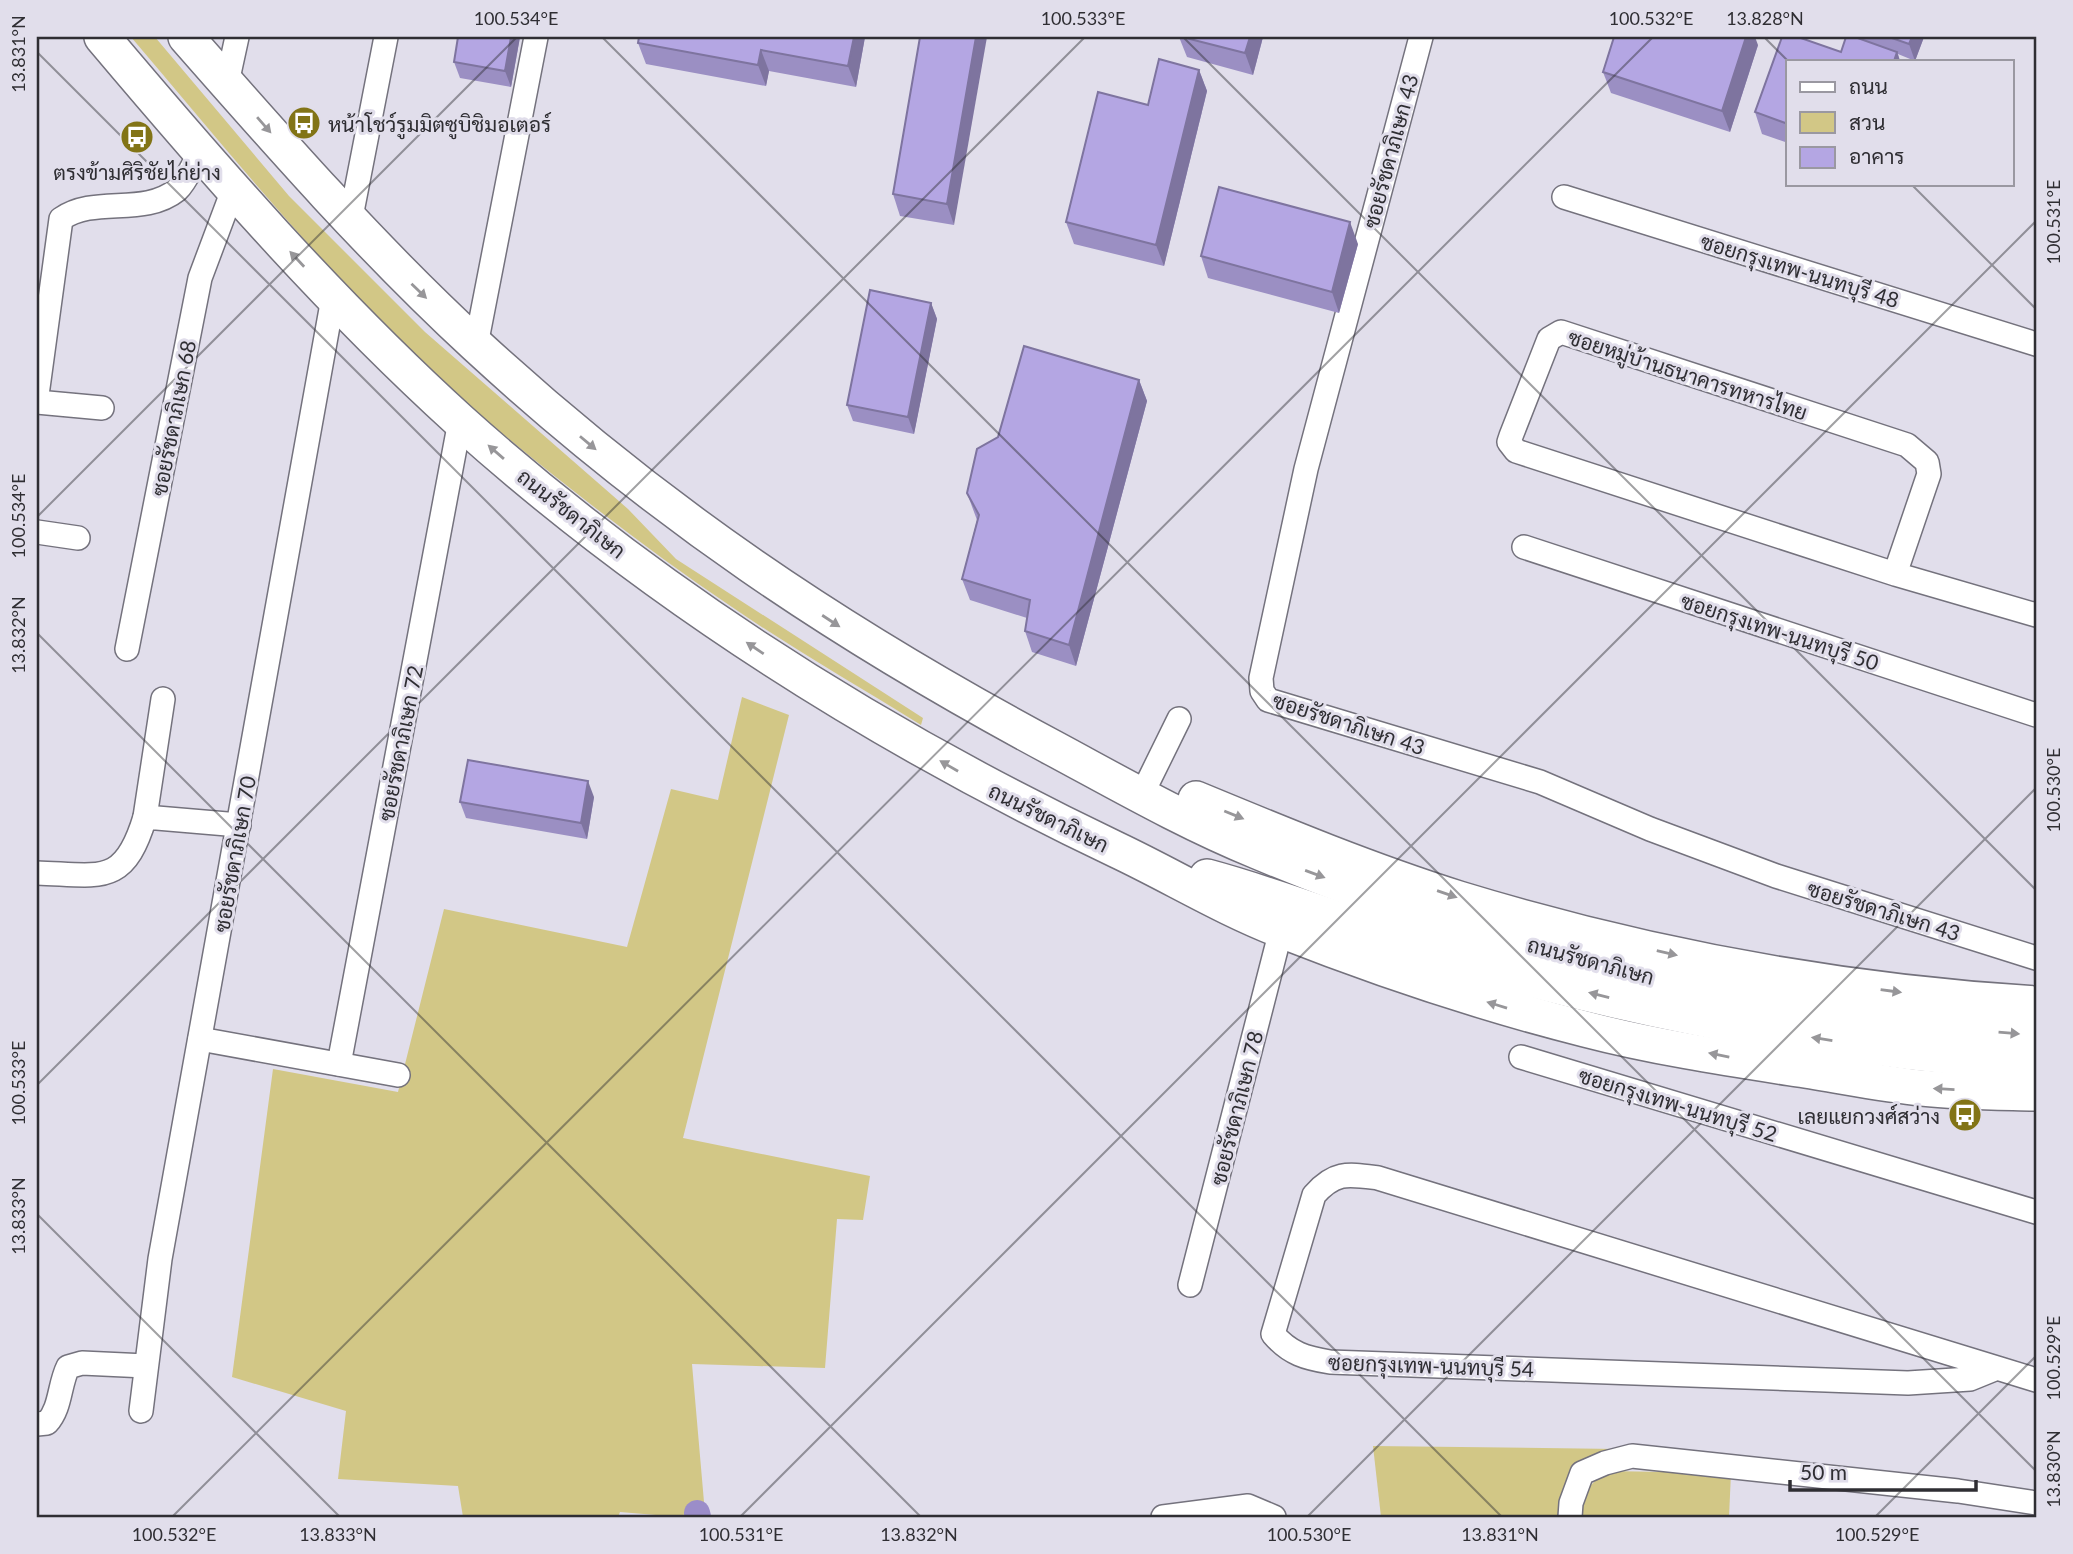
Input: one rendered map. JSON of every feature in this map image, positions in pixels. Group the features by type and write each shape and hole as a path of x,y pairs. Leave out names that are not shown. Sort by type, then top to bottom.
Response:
{"main road":[{"name":"ถนนรัชดาภิเษก","path":"102,37 200,153 333,298 460,421 589,529 766,656 987,787 1228,907 1281,930 1433,984 1591,1031 1747,1061 1921,1088 2036,1093"},
{"name":"ถนนรัชดาภิเษก","path":"186,37 349,222 476,345 585,440 723,548 908,668 1165,809 1455,940 1601,996 1746,1026 1841,1042 2036,1063"},
{"name":"ถนนรัชดาภิเษก","path":"1055,749 1149,780 1324,851 1446,894 1594,935 1715,963 1826,982 1901,993 2036,1004"},
{"name":"ถนนรัชดาภิเษก","path":"1142,862 1455,940 1708,990 1883,1018 2036,1035"}],"street":[{"path":"227,83 237,37"},
{"path":"349,222 386,37"},
{"path":"476,345 536,37"},
{"name":"ซอยรัชดาภิเษก 43","path":"1421,37 1306,469 1261,678 1262,691 1268,700 1540,782 1650,829 1776,876 2036,958"},
{"path":"37,395 61,219 74,210 90,206 158,200 178,190 200,153"},
{"name":"ซอยรัชดาภิเษก 68","path":"127,649 200,278 233,190"},
{"name":"ซอยกรุงเทพ-นนทบุรี 48","path":"1564,197 2036,344"},
{"name":"ซอยรัชดาภิเษก 70","path":"141,1411 160,1259 333,298"},
{"name":"ซอยหมู่บ้านธนาคารทหารไทย","path":"1895,573 1929,474 1927,462 1907,444 1561,332 1549,339 1511,436 1509,443 1516,451 1895,573 2036,615"},
{"path":"37,402 103,408"},
{"name":"ซอยรัชดาภิเษก 72","path":"339,1064 460,421"},
{"path":"37,532 78,538"},
{"name":"ซอยกรุงเทพ-นนทบุรี 50","path":"1524,547 2036,715"},
{"path":"37,873 104,875 126,862 136,847 145,817 163,699"},
{"path":"1149,780 1179,719"},
{"path":"145,817 239,825"},
{"name":"ซอยรัชดาภิเษก 78","path":"1190,1285 1281,930"},
{"path":"200,1039 398,1075"},
{"name":"ซอยกรุงเทพ-นนทบุรี 52","path":"1521,1057 2036,1212"},
{"name":"ซอยกรุงเทพ-นนทบุรี 54","path":"1997,1368 1970,1379 1908,1383 1331,1362 1301,1357 1285,1348 1273,1334 1314,1195 1328,1179 1349,1174 1378,1178 1997,1368 2036,1380"},
{"path":"37,1424 47,1423 54,1415 60,1383 68,1367 82,1363 146,1366"},
{"path":"1570,1517 1571,1503 1581,1473 1605,1463 1632,1457 1958,1491 2036,1503"},
{"path":"1163,1517 1248,1506 1274,1517"}],"green space":[{"path":"131,37 155,37 289,196 425,332 628,509 676,559 923,718 921,725 778,638 701,586 550,473 492,425 394,335 348,287 259,189"},
{"path":"742,697 789,715 683,1138 870,1176 863,1220 837,1219 825,1368 692,1364 704,1502 680,1517 620,1512 618,1517 463,1517 458,1486 338,1479 346,1411 232,1377 273,1069 398,1092 444,909 627,947 671,789 718,800"},
{"path":"1373,1446 1618,1449 1561,1517 1381,1517"},
{"path":"1605,1471 1731,1473 1729,1517 1578,1517 1588,1488"}],"building":[{"path":"458,37 511,37 505,71 454,62"},
{"path":"639,37 854,37 848,66 761,50 758,65 638,43"},
{"path":"920,37 976,37 947,204 893,194"},
{"path":"1182,37 1250,37 1245,53"},
{"path":"1614,37 1746,37 1722,111 1603,72"},
{"path":"1782,37 1798,37 1841,52 1846,37 1855,37 1897,52 1894,60 1786,60 1786,123 1755,112"},
{"path":"1889,37 1912,37 1909,44"},
{"path":"1159,59 1199,70 1156,245 1066,222 1098,92 1148,105"},
{"path":"1219,187 1350,222 1332,292 1201,256"},
{"path":"870,290 931,303 908,417 847,405"},
{"path":"1024,346 1139,380 1069,645 1025,631 1030,600 962,579 979,515 967,493 977,449 998,437"},
{"path":"468,760 588,781 581,823 460,802"}],"waterway":[{"path":"697,1513 698,1517"}],"place":[{"name":"หน้าโชว์รูมมิตซูบิชิมอเตอร์","path":"304,123"},
{"name":"ตรงข้ามศิริชัยไก่ย่าง","path":"137,137"},
{"name":"เลยแยกวงศ์สว่าง","path":"1965,1115"}]}
